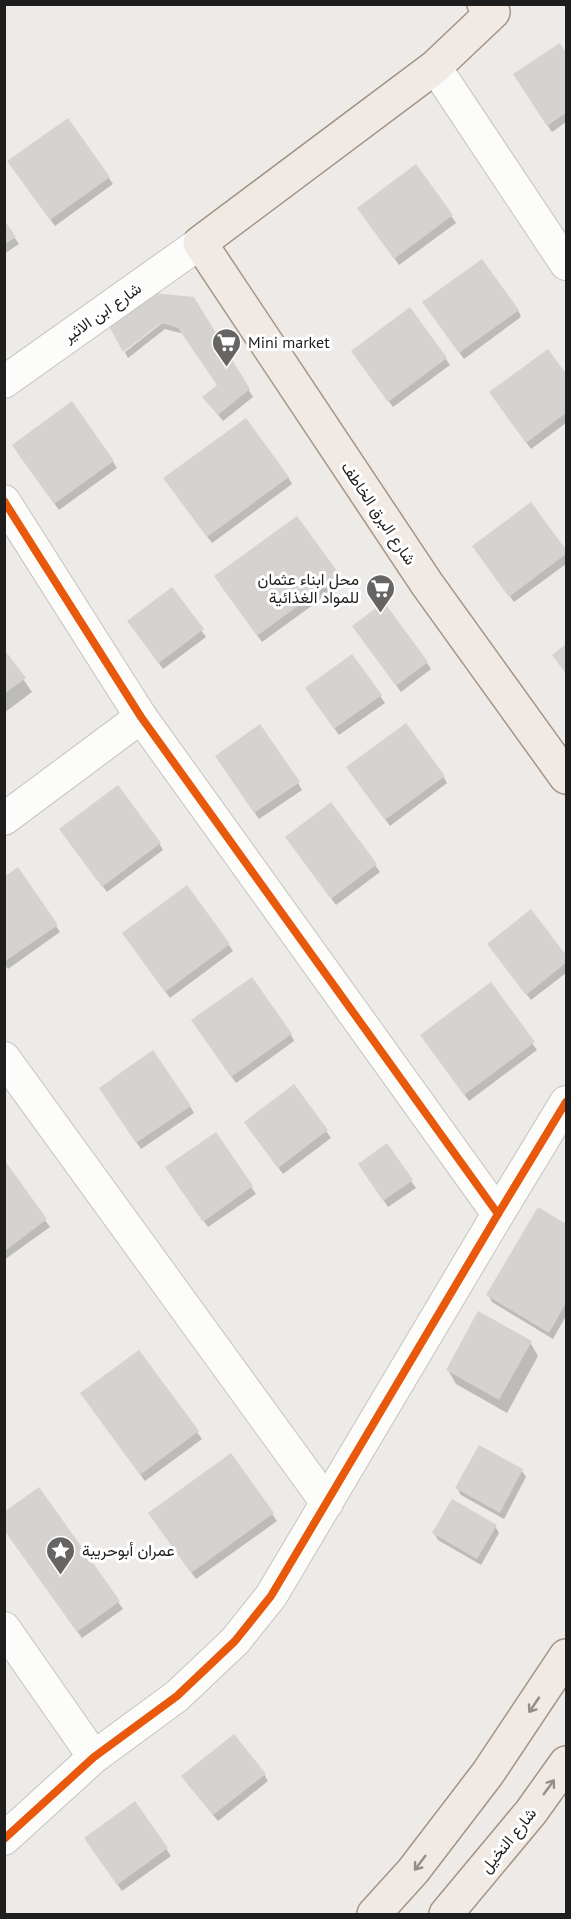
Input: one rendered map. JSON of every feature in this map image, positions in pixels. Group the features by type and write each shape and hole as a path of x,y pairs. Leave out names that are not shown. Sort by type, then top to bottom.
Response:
{"main road":[{"path":"200,243 435,67 494,7"},
{"name":"شارع البرق الخاطف","path":"200,243 427,584 567,777"},
{"path":"374,1914 414,1871 488,1773 567,1656"},
{"name":"شارع النخيل","path":"446,1914 531,1812 567,1763"}],"street":[{"path":"435,67 567,264"},
{"name":"شارع ابن الاثير","path":"4,382 200,243"},
{"path":"4,501 141,717 498,1214"},
{"path":"4,819 141,717"},
{"path":"4,1058 327,1503"},
{"path":"4,1839 94,1757 177,1696 235,1641 271,1596 567,1102"},
{"path":"4,1628 94,1757"}],"building":[{"path":"560,43 566,53 566,113 547,126 513,74"},
{"path":"68,118 110,177 50,220 7,161"},
{"path":"416,164 453,215 394,259 357,208"},
{"path":"4,220 16,237 4,245"},
{"path":"482,259 519,310 459,353 422,302"},
{"path":"154,293 194,297 250,389 218,415 202,397 217,385 178,328 161,323 123,352 109,326"},
{"path":"410,307 447,358 388,402 351,351"},
{"path":"548,349 566,374 566,413 526,443 489,392"},
{"path":"72,401 114,461 54,504 12,445"},
{"path":"246,418 289,477 207,537 163,478"},
{"path":"531,502 566,550 566,554 509,597 472,546"},
{"path":"297,516 340,575 257,636 214,576"},
{"path":"172,587 204,629 159,663 127,621"},
{"path":"384,602 428,662 396,686 352,626"},
{"path":"566,644 566,674 552,655"},
{"path":"4,649 26,678 4,694"},
{"path":"352,654 382,695 334,729 305,688"},
{"path":"406,723 445,776 385,820 346,767"},
{"path":"260,724 300,782 254,813 215,756"},
{"path":"118,785 161,843 102,887 59,829"},
{"path":"331,802 377,864 331,899 285,837"},
{"path":"18,867 58,925 4,962 4,877"},
{"path":"187,885 230,944 165,992 122,933"},
{"path":"531,909 566,955 566,963 526,995 487,944"},
{"path":"252,977 292,1034 231,1077 191,1020"},
{"path":"491,982 535,1042 464,1095 420,1035"},
{"path":"153,1050 191,1106 136,1143 99,1088"},
{"path":"294,1084 328,1130 278,1168 244,1122"},
{"path":"216,1132 253,1186 203,1222 165,1167"},
{"path":"387,1143 413,1180 383,1201 358,1164"},
{"path":"5,1161 47,1219 5,1251"},
{"path":"538,1207 566,1224 566,1303 549,1333 486,1295"},
{"path":"478,1311 532,1341 499,1400 446,1370"},
{"path":"139,1350 199,1431 140,1475 80,1393"},
{"path":"479,1445 523,1469 500,1513 455,1488"},
{"path":"231,1453 274,1513 191,1573 148,1513"},
{"path":"39,1487 120,1601 77,1632 4,1530 4,1512"},
{"path":"452,1499 497,1525 477,1559 432,1533"},
{"path":"234,1734 266,1774 213,1815 181,1776"},
{"path":"135,1801 168,1848 117,1885 84,1838"}],"cycle path":[{"path":"4,501 141,717 498,1214"},
{"path":"4,1839 94,1757 177,1696 235,1641 271,1596 566,1102"}],"place":[{"name":"Mini market","path":"227,368"},
{"name":"محل ابناء عثمان للمواد الغذائية","path":"380,614"},
{"name":"عمران أبوحريبة","path":"61,1576"}]}
